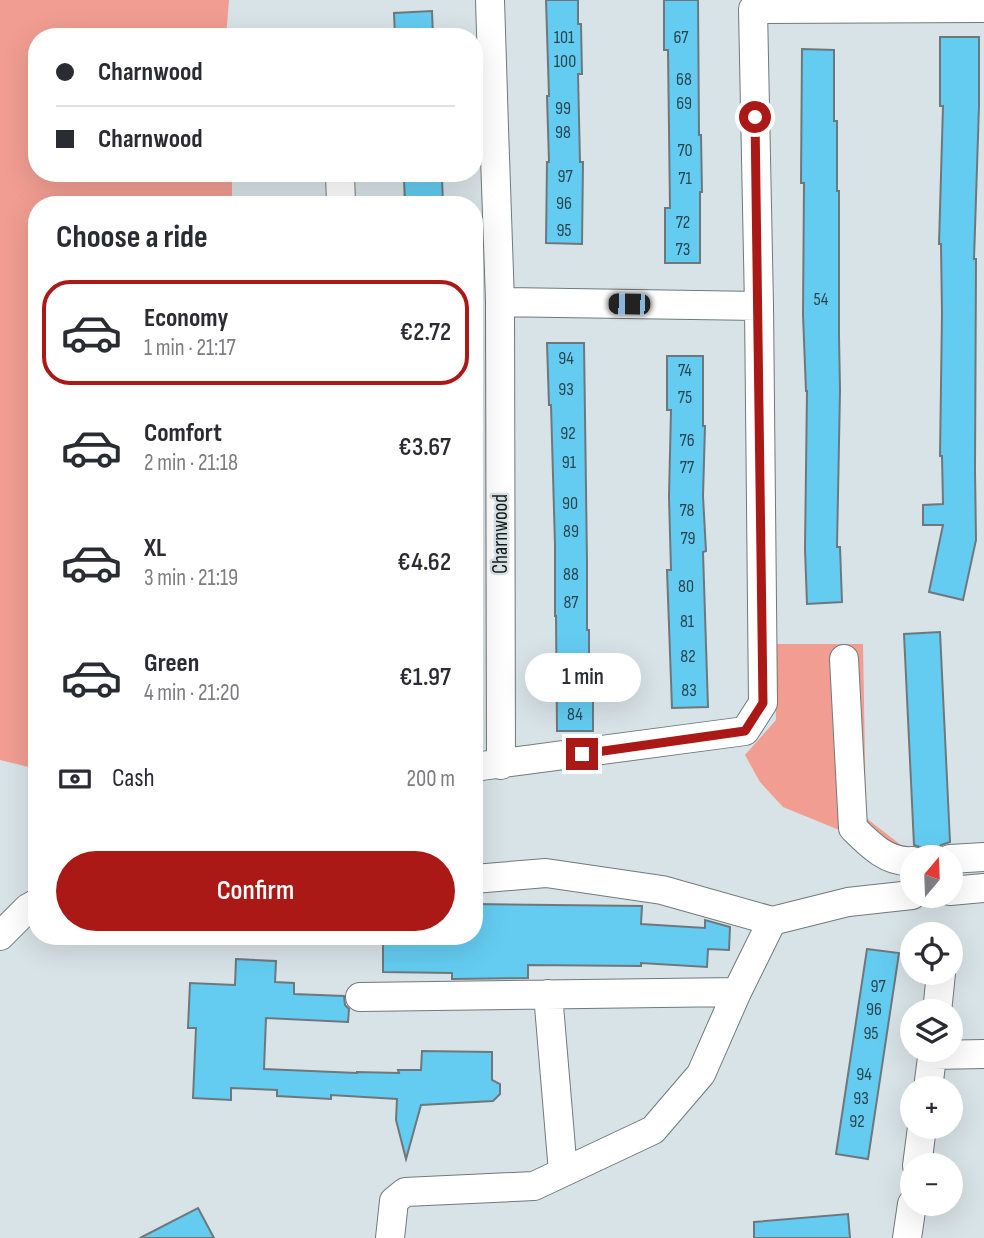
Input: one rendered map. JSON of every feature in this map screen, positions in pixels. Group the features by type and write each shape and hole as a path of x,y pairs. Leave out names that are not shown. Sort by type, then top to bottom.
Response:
{"street":[{"name":"Charnwood","path":"490,0 484,129 500,302 488,766 745,731 763,703 754,5 984,8"},
{"path":"500,302 759,306"},
{"path":"844,659 853,828 865,841 888,857 900,861"},
{"path":"963,858 984,857"},
{"path":"483,878 546,873 624,884 662,890 772,921 848,902 900,896"},
{"path":"963,890 984,888"},
{"path":"0,936 28,908"},
{"path":"390,1238 394,1200 405,1192 534,1186 653,1130 701,1074 772,921"},
{"path":"359,997 737,992"},
{"path":"548,994 563,1172"},
{"path":"963,1053 984,1054"},
{"path":"907,1238 910,1216"}],"shaded area":[{"path":"0,0 229,0 227,28 28,28 28,182 232,182 232,196 28,196 28,767 0,760"},
{"path":"774,644 863,644 866,818 901,845 900,849 849,834 783,807 760,782 745,755 776,720"}],"building":[{"path":"546,0 578,0 582,74 578,74 580,162 583,162 582,244 546,243 549,96"},
{"path":"664,0 698,0 702,192 700,263 665,263 665,208 670,208 668,50 664,50"},
{"path":"432,11 433,28 395,28 394,13"},
{"path":"940,37 979,37 974,259 976,540 963,600 929,592 943,525 923,525 923,505 943,504 940,456 942,314 939,244 943,106 940,106"},
{"path":"802,49 834,50 834,121 837,121 839,191 840,390 837,547 840,547 842,602 807,604 807,391 803,315 804,183 801,183"},
{"path":"404,182 442,182 443,196 405,196"},
{"path":"547,343 584,343 587,630 593,731 557,731 555,545"},
{"path":"667,356 703,356 703,496 706,551 703,552 708,707 672,708 667,570 671,570 671,410 667,410"},
{"path":"940,632 950,842 941,845 914,845 904,634"},
{"path":"483,904 642,906 641,924 705,928 705,920 730,927 729,950 708,949 707,967 641,963 641,966 528,965 528,978 452,979 452,973 383,972 383,945 483,945"},
{"path":"867,949 899,953 868,1159 836,1154"},
{"path":"236,959 276,961 275,982 294,983 294,994 344,996 345,1005 349,1009 348,1022 266,1018 264,1069 399,1073 398,1070 421,1070 422,1051 492,1052 492,1080 500,1084 500,1094 493,1101 421,1105 406,1159 396,1120 397,1099 331,1095 331,1099 277,1096 277,1090 231,1088 231,1100 193,1098 196,1028 188,1028 190,983 235,985"},
{"path":"198,1208 214,1238 140,1238"},
{"path":"848,1214 850,1238 754,1238 754,1222"}],"route":[{"path":"582,754 745,731 763,703 755,117"}]}
